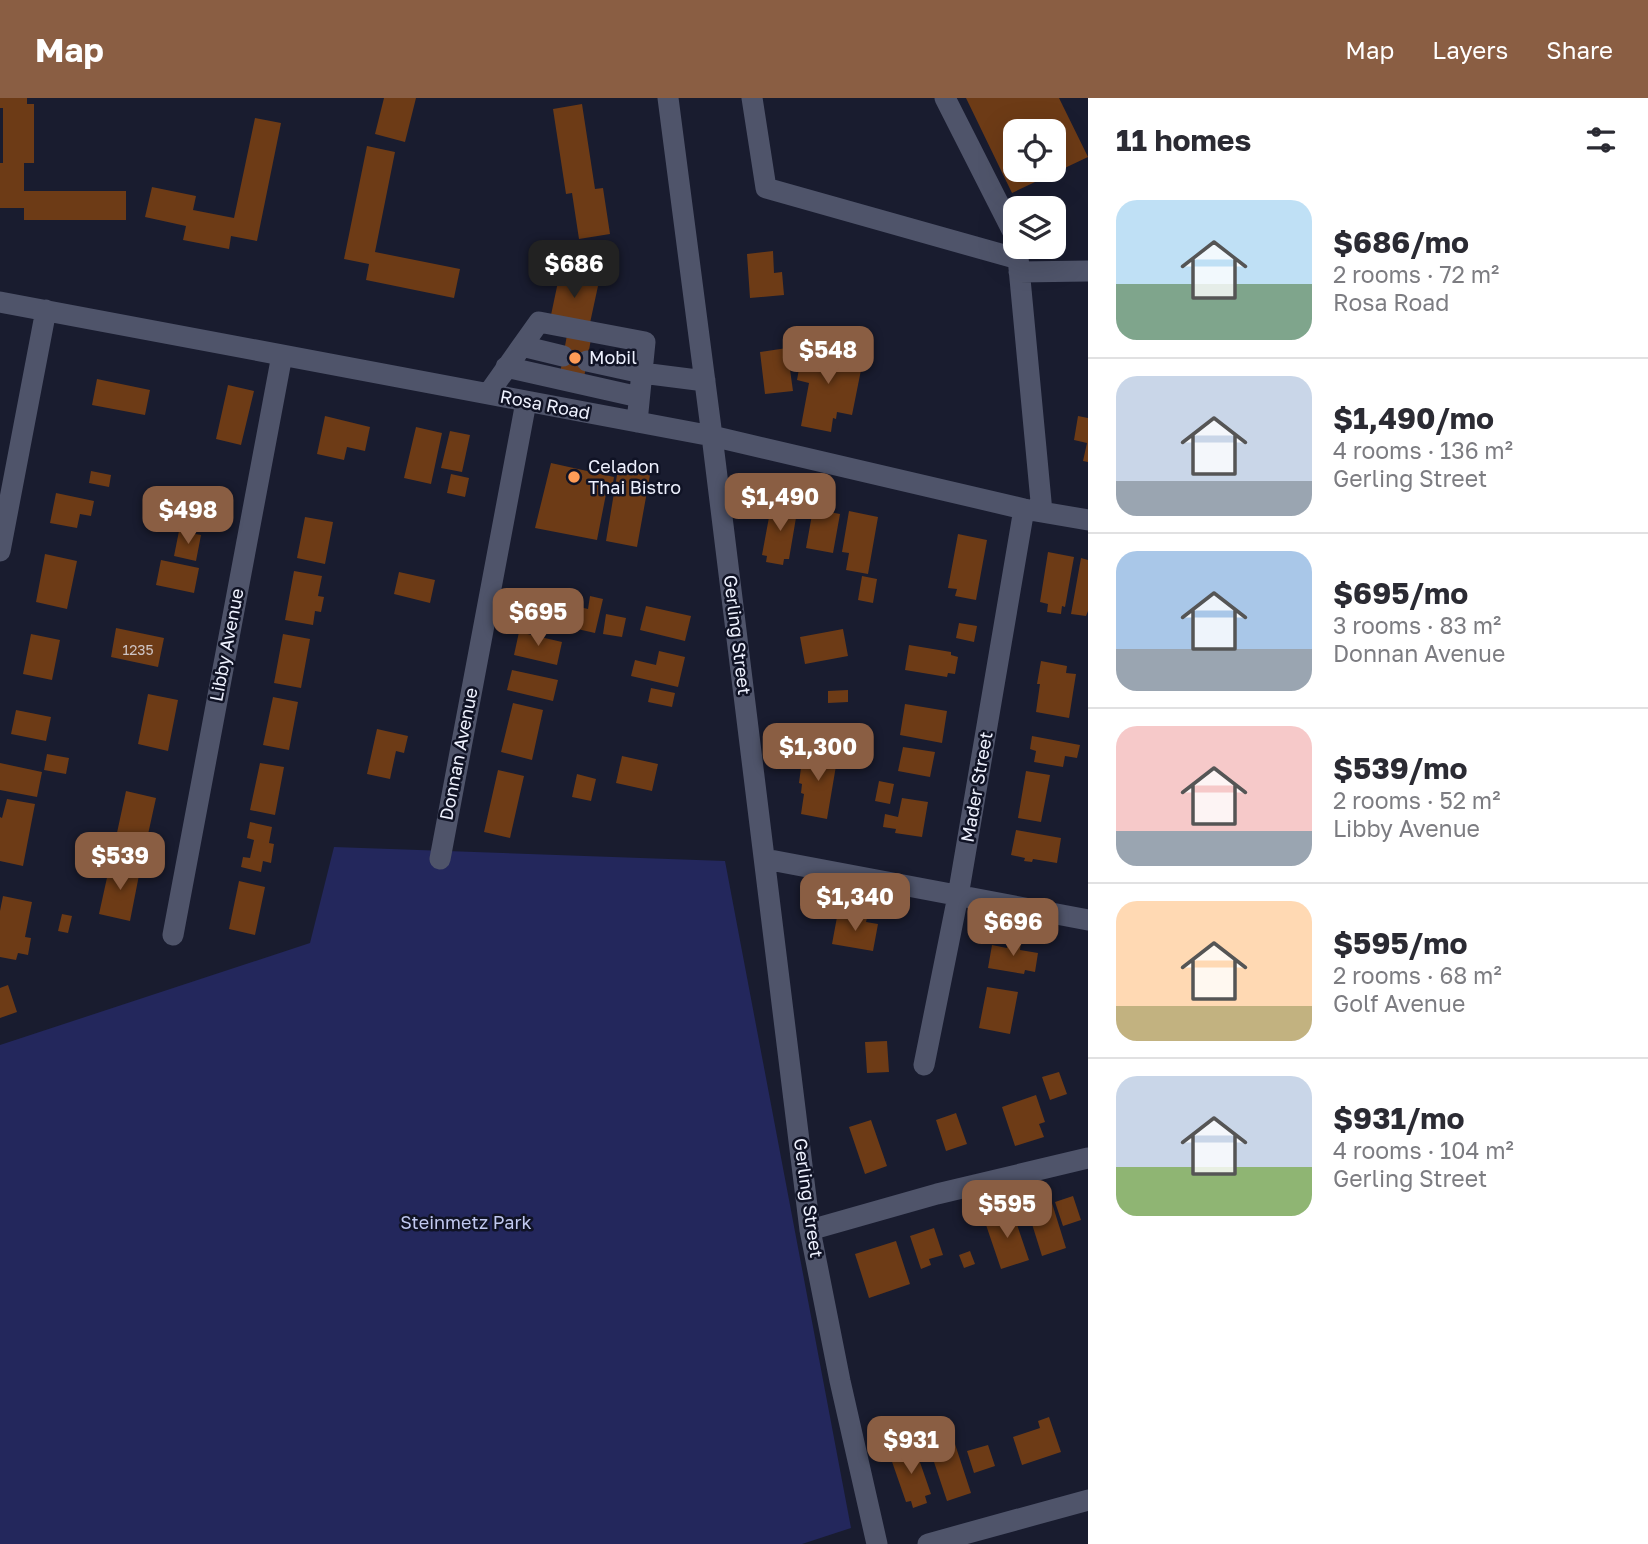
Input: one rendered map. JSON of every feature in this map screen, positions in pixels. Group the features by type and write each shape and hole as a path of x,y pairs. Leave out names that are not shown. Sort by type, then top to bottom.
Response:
{"street":[{"name":"Gerling Street","path":"668,98 810,1230 840,1381 877,1544"},
{"path":"752,98 766,188 1003,255"},
{"path":"946,98 1003,212"},
{"path":"1018,259 1088,271"},
{"name":"Mader Street","path":"924,1065 1033,510 1018,259"},
{"name":"Rosa Road","path":"0,303 712,436 1033,510 1088,520"},
{"path":"0,551 46,310"},
{"path":"488,394 539,322 645,342 637,422"},
{"path":"522,346 563,356"},
{"name":"Libby Avenue","path":"173,934 282,355"},
{"path":"587,361 642,373 705,381"},
{"path":"506,367 639,397"},
{"name":"Donnan Avenue","path":"440,859 530,403 539,375"},
{"path":"596,416 601,389"},
{"path":"765,859 1088,919"},
{"path":"810,1230 937,1194 1088,1158"},
{"path":"928,1544 1088,1500"}],"green space":[{"name":"Steinmetz Park","path":"334,847 725,861 851,1528 802,1544 0,1544 0,1045 310,943"}],"building":[{"path":"0,98 27,98 27,104 34,104 34,163 24,163 24,191 126,191 126,220 24,220 24,208 0,208 3,108 0,108"},
{"path":"384,98 416,98 405,142 375,134"},
{"path":"966,98 1059,98 1088,157 1066,167 1066,119 1003,119 1003,174"},
{"path":"582,104 595,189 603,188 610,234 579,239 572,193 566,194 553,109"},
{"path":"255,118 281,123 257,241 231,236 229,249 183,240 186,226 145,217 152,187 196,196 193,210 234,218"},
{"path":"367,146 395,152 375,252 460,269 454,298 366,280 369,264 344,259"},
{"path":"1007,182 1035,182 1012,193"},
{"path":"773,251 774,273 782,272 784,295 750,298 747,254"},
{"path":"559,277 598,286 590,323 551,315"},
{"name":"Mobil","path":"567,335 591,339 583,383 559,379"},
{"path":"804,341 826,346 822,368 837,371 841,351 864,355 852,415 837,412 836,419 833,418 831,432 801,426 809,383 797,380"},
{"path":"787,348 793,391 765,394 760,352"},
{"path":"97,379 150,390 145,415 92,405"},
{"path":"228,385 254,391 241,445 216,439"},
{"path":"325,416 370,427 365,451 347,447 344,460 317,454"},
{"path":"1078,416 1088,418 1088,462 1083,461 1087,443 1074,440"},
{"path":"416,427 442,433 431,484 404,478"},
{"path":"450,431 470,435 462,472 441,468"},
{"path":"551,463 614,477 611,494 606,494 597,540 535,528"},
{"path":"618,469 650,475 637,547 606,541"},
{"path":"91,471 111,475 109,487 89,483"},
{"path":"451,474 469,478 465,497 447,493"},
{"path":"206,490 228,494 224,515 202,511"},
{"path":"56,493 94,501 91,516 80,514 77,528 50,523"},
{"path":"772,501 798,506 789,559 784,559 783,565 766,562 767,556 762,555"},
{"path":"813,509 840,514 833,553 806,548"},
{"path":"849,511 878,517 868,574 846,570 849,553 842,552"},
{"path":"305,517 333,522 325,564 297,558"},
{"path":"179,531 201,535 196,561 174,556"},
{"path":"958,534 987,540 976,600 955,596 957,589 948,588"},
{"path":"1048,552 1074,557 1065,607 1062,606 1061,614 1047,612 1048,604 1040,602"},
{"path":"45,554 77,561 67,609 36,602"},
{"path":"1081,558 1088,560 1086,616 1071,614"},
{"path":"161,560 199,568 194,593 156,585"},
{"path":"294,571 322,576 318,596 324,597 321,612 315,611 313,625 285,620"},
{"path":"399,572 435,580 430,603 394,594"},
{"path":"862,576 877,579 873,603 858,600"},
{"path":"516,592 588,609 590,596 603,599 595,633 511,614"},
{"path":"646,606 691,616 685,641 640,630"},
{"path":"606,614 626,618 622,637 603,634"},
{"path":"959,623 977,626 974,642 956,638"},
{"path":"116,628 164,638 158,667 111,657"},
{"path":"843,629 848,656 805,664 800,637"},
{"path":"519,632 562,642 557,665 514,655"},
{"path":"31,634 60,640 52,680 23,674"},
{"path":"283,634 310,639 301,688 274,683"},
{"path":"909,645 951,652 951,655 958,657 955,674 948,673 947,677 905,670"},
{"path":"659,651 685,657 678,687 631,676 635,660 656,665"},
{"path":"1041,661 1067,666 1066,673 1076,674 1069,718 1036,712"},
{"path":"512,670 558,680 553,701 507,690"},
{"path":"651,688 675,693 672,707 648,702"},
{"path":"848,690 848,702 828,703 828,691"},
{"path":"148,694 178,700 168,751 138,744"},
{"path":"273,697 298,702 289,750 263,745"},
{"path":"513,703 543,710 532,760 501,752"},
{"path":"905,704 947,711 942,743 900,735"},
{"path":"16,710 51,717 46,741 11,734"},
{"path":"377,729 408,736 404,753 396,751 390,779 367,774"},
{"path":"1032,736 1080,745 1077,758 1065,756 1063,767 1034,762 1036,751 1030,749"},
{"path":"903,747 935,752 930,777 898,771"},
{"path":"809,749 838,754 827,819 801,814 804,794 801,793 802,784 799,783 802,760 807,761"},
{"path":"47,754 69,758 66,774 44,770"},
{"path":"622,756 658,764 652,791 616,783"},
{"path":"0,763 42,772 37,797 0,790"},
{"path":"260,763 284,767 275,815 250,810"},
{"path":"498,770 524,776 510,838 484,832"},
{"path":"1026,771 1050,775 1041,822 1018,818"},
{"path":"577,774 596,779 591,801 572,797"},
{"path":"879,781 894,784 890,804 875,801"},
{"path":"126,791 156,798 145,848 115,842"},
{"path":"902,798 928,802 922,837 895,833 896,829 883,827 885,814 898,817"},
{"path":"7,799 35,804 23,866 0,861 0,817 2,818"},
{"path":"250,822 272,827 269,843 274,844 271,863 263,861 261,872 241,867 243,857 250,858 254,840 247,838"},
{"path":"1016,830 1061,838 1057,863 1033,859 1032,862 1024,861 1025,858 1011,855"},
{"path":"110,864 140,870 130,921 99,914"},
{"path":"239,881 265,887 255,935 229,929"},
{"path":"3,896 32,902 25,937 31,938 28,955 18,953 16,960 0,957 0,911"},
{"path":"854,912 868,914 866,922 878,924 873,951 832,944 837,917 853,920"},
{"path":"62,914 72,916 68,933 58,931"},
{"path":"1008,939 1021,941 1020,950 1038,953 1035,972 1025,970 1024,974 988,968 992,945 1007,948"},
{"path":"8,985 17,1012 0,1018 0,988"},
{"path":"987,987 1018,992 1010,1034 979,1028"},
{"path":"887,1041 889,1072 867,1073 865,1042"},
{"path":"1059,1072 1067,1094 1050,1100 1042,1077"},
{"path":"1036,1095 1045,1122 1039,1124 1044,1137 1015,1146 1002,1107"},
{"path":"956,1113 967,1144 946,1151 936,1120"},
{"path":"871,1120 887,1166 865,1174 849,1127"},
{"path":"1073,1196 1081,1220 1063,1226 1055,1202"},
{"path":"1051,1200 1066,1248 1042,1256 1027,1208"},
{"path":"1012,1210 1029,1260 1001,1269 984,1219"},
{"path":"934,1228 943,1255 929,1259 931,1265 921,1269 910,1236"},
{"path":"896,1241 910,1284 869,1298 855,1254"},
{"path":"970,1251 975,1264 964,1268 959,1255"},
{"path":"1049,1417 1061,1452 1022,1465 1013,1437 1040,1428 1038,1421"},
{"path":"955,1444 971,1493 947,1501 934,1462 945,1458 942,1449"},
{"path":"914,1445 931,1494 925,1496 927,1503 913,1508 911,1501 906,1502 889,1453"},
{"path":"988,1445 995,1466 974,1473 967,1451"}],"place":[{"name":"Mobil","path":"575,358"},
{"name":"Celadon Thai Bistro","path":"574,477"}]}
